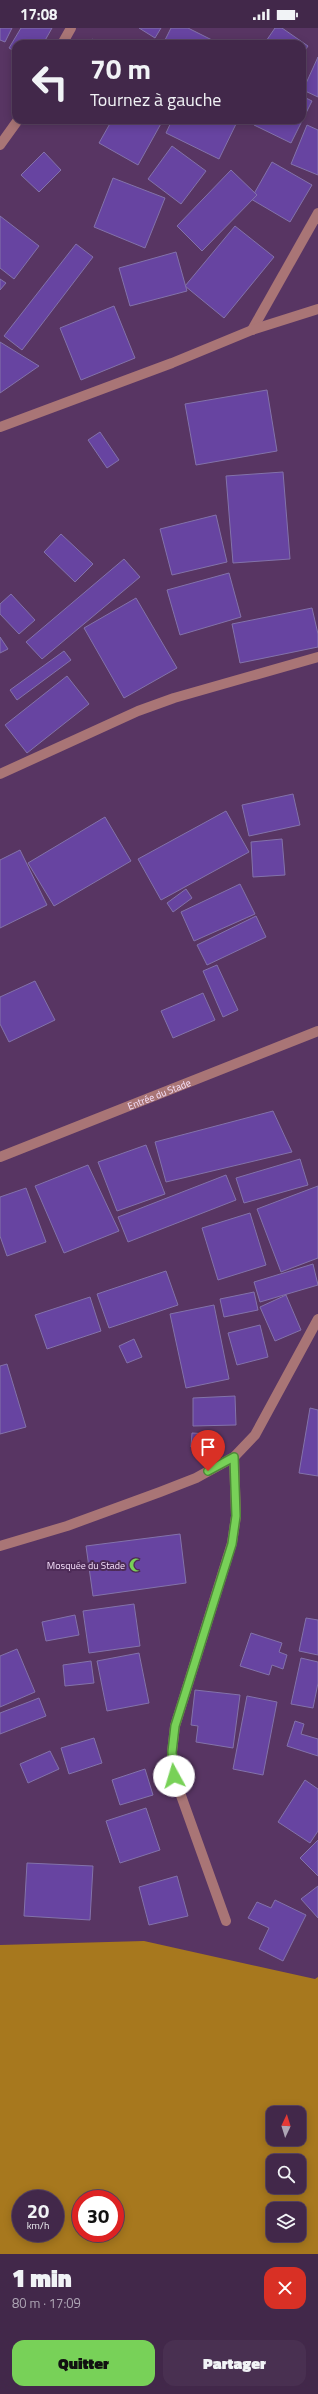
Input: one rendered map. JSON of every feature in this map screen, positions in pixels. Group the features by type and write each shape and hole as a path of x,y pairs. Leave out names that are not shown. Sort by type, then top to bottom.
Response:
{"street":[{"path":"64,40 71,28"},
{"path":"0,145 15,124"},
{"path":"252,330 318,213"},
{"path":"0,427 172,363 252,330 318,309"},
{"path":"0,774 138,711 174,698 318,657"},
{"name":"Entrée du Stade","path":"0,1157 318,1031"},
{"path":"0,1546 67,1526 168,1489 196,1478 234,1457 255,1435 318,1319"},
{"path":"226,1921 174,1776 172,1752 175,1726 232,1544 236,1516 234,1457"}],"shaded area":[{"path":"144,1941 315,1979 318,1977 318,2254 0,2254 0,1945"}],"building":[{"path":"0,28 12,28 5,42 0,40"},
{"path":"21,28 52,28 45,40 14,40"},
{"path":"139,28 161,28 155,38"},
{"path":"171,28 188,28 212,40 165,40"},
{"path":"275,28 282,28 299,40 267,40"},
{"path":"12,43 12,50 9,48"},
{"path":"318,57 318,97 306,91 306,83"},
{"path":"306,98 312,101 306,113"},
{"path":"110,124 161,124 138,165 99,143"},
{"path":"170,124 236,124 219,159 166,133"},
{"path":"255,124 300,124 291,143"},
{"path":"307,125 318,130 318,175 291,164"},
{"path":"172,146 206,171 181,204 148,179"},
{"path":"44,152 61,170 39,192 21,175"},
{"path":"272,162 312,185 290,222 251,199"},
{"path":"231,170 257,195 202,251 177,226"},
{"path":"113,178 165,198 145,248 94,227"},
{"path":"0,216 39,246 14,279 0,268"},
{"path":"235,226 274,257 224,318 185,286"},
{"path":"76,244 93,257 22,350 4,336"},
{"path":"176,252 187,291 130,306 119,268"},
{"path":"0,279 6,283 0,290"},
{"path":"114,306 135,358 81,380 60,328"},
{"path":"0,342 39,366 0,393"},
{"path":"267,390 277,451 196,465 185,404"},
{"path":"100,432 119,460 107,468 88,440"},
{"path":"283,472 290,559 233,563 226,476"},
{"path":"216,515 227,562 172,575 160,529"},
{"path":"61,534 93,564 75,582 44,552"},
{"path":"124,559 140,577 42,659 26,642"},
{"path":"229,573 241,617 180,635 167,590"},
{"path":"11,594 35,620 19,634 0,614 0,604"},
{"path":"136,598 177,668 124,698 84,628"},
{"path":"312,608 318,634 318,647 240,663 232,624"},
{"path":"0,637 8,649 0,653"},
{"path":"64,651 71,660 17,700 10,690"},
{"path":"67,676 89,704 27,753 5,725"},
{"path":"293,794 300,825 249,836 242,805"},
{"path":"226,811 249,852 161,900 138,859"},
{"path":"105,817 131,861 54,906 28,863"},
{"path":"282,839 285,875 253,877 251,842"},
{"path":"20,850 47,905 0,928 0,860"},
{"path":"240,884 255,914 194,941 181,912"},
{"path":"186,889 192,898 173,912 167,903"},
{"path":"256,916 266,937 207,965 197,945"},
{"path":"217,965 238,1010 223,1017 203,971"},
{"path":"35,981 55,1020 9,1042 0,1024 0,997"},
{"path":"203,993 215,1020 173,1038 161,1011"},
{"path":"273,1111 292,1152 166,1182 155,1142"},
{"path":"146,1145 165,1194 117,1211 98,1162"},
{"path":"300,1159 308,1185 244,1203 236,1178"},
{"path":"88,1165 119,1231 64,1253 35,1186"},
{"path":"226,1175 236,1200 128,1242 118,1217"},
{"path":"318,1186 318,1258 281,1272 257,1209"},
{"path":"26,1188 46,1242 7,1256 0,1236 0,1197"},
{"path":"250,1213 266,1265 218,1280 202,1228"},
{"path":"313,1264 318,1285 260,1302 254,1282"},
{"path":"166,1271 178,1305 109,1328 97,1294"},
{"path":"254,1292 258,1310 224,1317 220,1299"},
{"path":"286,1295 301,1330 275,1341 260,1307"},
{"path":"90,1297 101,1331 47,1349 35,1315"},
{"path":"214,1305 229,1379 186,1388 170,1314"},
{"path":"260,1325 268,1357 237,1365 228,1333"},
{"path":"134,1339 142,1357 127,1363 119,1346"},
{"path":"7,1364 26,1427 0,1434 0,1366"},
{"path":"235,1396 236,1425 193,1426 193,1398"},
{"path":"310,1408 318,1410 318,1476 299,1473"},
{"path":"192,1433 209,1434 208,1448 191,1447"},
{"name":"Mosquée du Stade","path":"180,1534 186,1583 93,1596 86,1546"},
{"path":"134,1604 140,1646 89,1653 83,1611"},
{"path":"75,1615 79,1635 46,1641 42,1622"},
{"path":"306,1618 318,1620 318,1655 299,1651"},
{"path":"251,1633 282,1643 279,1652 287,1655 283,1669 272,1665 269,1675 240,1666"},
{"path":"17,1649 35,1692 0,1707 0,1656"},
{"path":"139,1653 149,1703 107,1711 97,1661"},
{"path":"301,1658 318,1662 318,1683 313,1708 291,1704"},
{"path":"91,1661 94,1683 65,1686 63,1665"},
{"path":"195,1690 240,1695 233,1748 196,1742 198,1726 191,1725"},
{"path":"247,1696 277,1702 263,1775 233,1769"},
{"path":"39,1698 46,1716 0,1734 0,1713"},
{"path":"295,1721 304,1724 301,1734 318,1739 318,1756 287,1746"},
{"path":"94,1738 102,1763 69,1774 61,1748"},
{"path":"50,1751 59,1769 28,1783 20,1764"},
{"path":"145,1769 153,1795 120,1805 112,1780"},
{"path":"305,1780 318,1789 318,1831 310,1843 278,1822"},
{"path":"146,1808 160,1850 120,1863 106,1821"},
{"path":"318,1840 318,1876 300,1858"},
{"path":"27,1863 93,1866 90,1920 24,1916"},
{"path":"177,1876 188,1916 149,1925 139,1887"},
{"path":"318,1886 318,1918 301,1899"},
{"path":"275,1900 306,1915 283,1961 259,1949 269,1928 248,1918 257,1902 271,1908"}],"place":[{"name":"Mosquée du Stade","path":"136,1565"}],"route":[{"path":"174,1776 172,1752 175,1726 232,1544 236,1516 234,1457 208,1471"}]}
